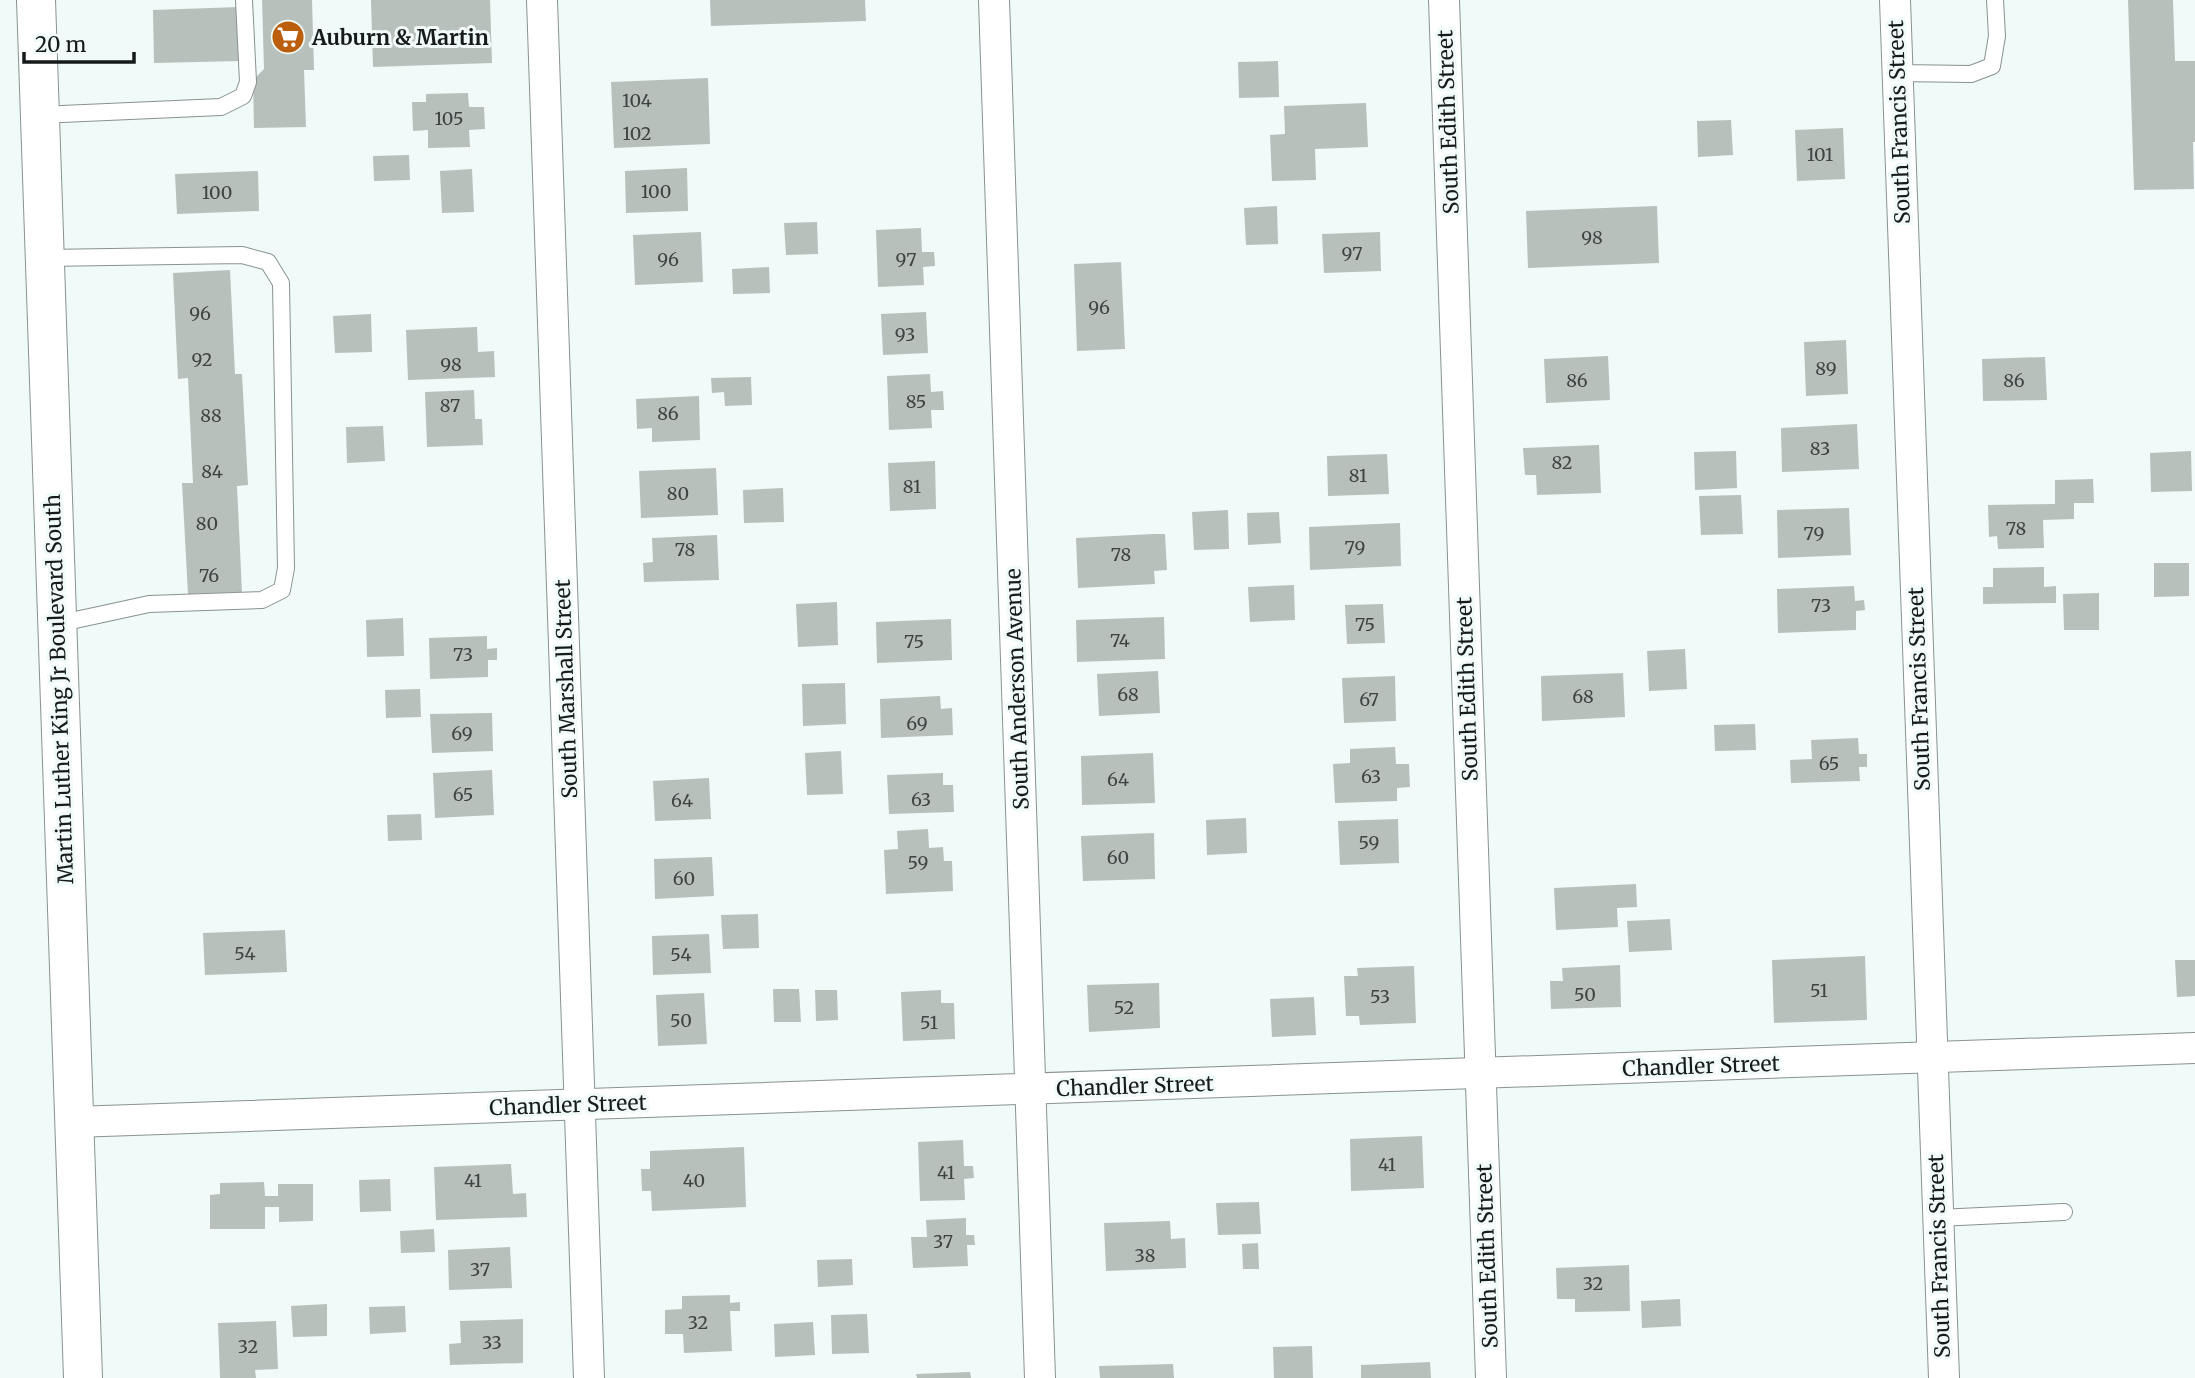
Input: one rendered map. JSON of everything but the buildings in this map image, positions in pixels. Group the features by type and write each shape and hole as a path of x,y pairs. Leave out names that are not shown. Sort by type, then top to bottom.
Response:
{"main road":[{"name":"Martin Luther King Jr Boulevard South","path":"36,0 83,1378"}],"street":[{"name":"South Marshall Street","path":"542,0 589,1378"},
{"name":"South Anderson Avenue","path":"994,0 1040,1378"},
{"name":"South Edith Street","path":"1444,0 1491,1378"},
{"name":"South Francis Street","path":"1895,0 1944,1378"},
{"name":"Chandler Street","path":"74,1122 2195,1048"}],"lane":[{"path":"39,115 221,107 243,96 248,82 244,0"},
{"path":"1898,73 1971,74 1992,66 1997,36 1996,0"},
{"path":"44,258 242,255 268,262 281,282 286,568 282,590 262,600 149,604 57,624"},
{"path":"1938,1218 2064,1212"}],"place":[{"name":"Auburn & Martin","path":"288,37"}]}
